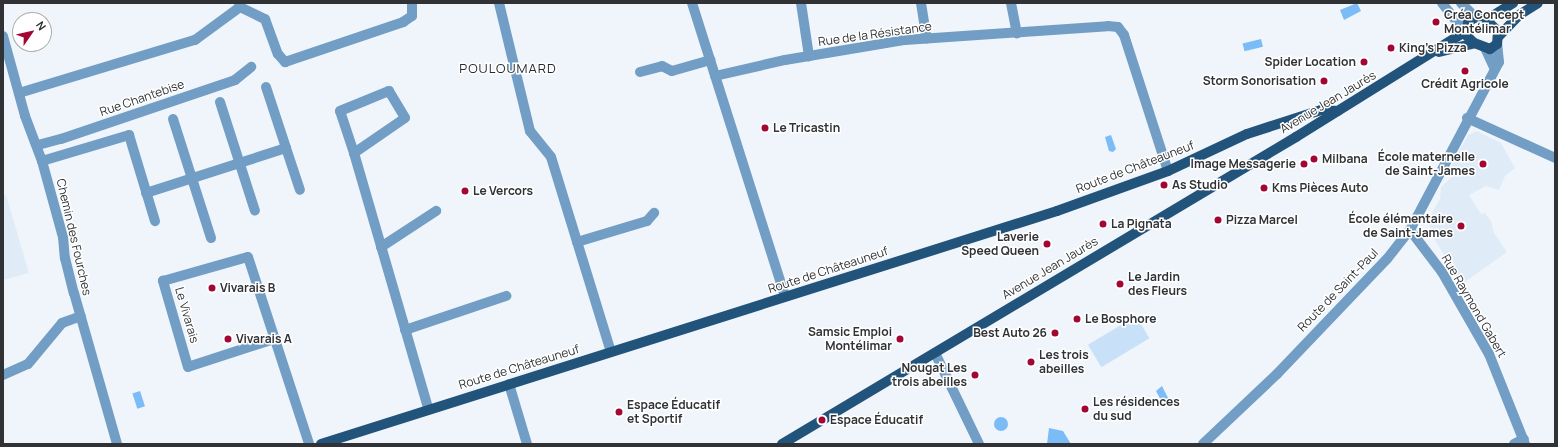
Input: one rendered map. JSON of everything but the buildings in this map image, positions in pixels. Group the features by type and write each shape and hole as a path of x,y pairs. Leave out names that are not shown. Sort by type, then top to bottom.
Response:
{"main road":[{"path":"1486,20 1513,3"},
{"path":"1498,40 1498,31 1486,20 1475,17 1468,23 1466,30 1468,39 1490,49 1498,40 1519,15 1538,3"},
{"name":"Avenue Jean Jaurès","path":"782,444 1338,111 1434,52 1466,30"},
{"name":"Avenue Jean Jaurès","path":"1434,52 1474,43"},
{"name":"Route de Châteauneuf","path":"321,444 428,408 611,352 1057,211 1168,171 1247,134 1321,110 1338,111"}],"street":[{"path":"19,93 195,40 240,5 265,19 278,54 285,62 403,22 412,16 412,3"},
{"path":"499,3 530,131 551,157 611,352"},
{"path":"692,3 786,297"},
{"path":"801,3 809,56"},
{"path":"921,3 927,39"},
{"path":"1011,3 1017,32"},
{"path":"1442,3 1457,22 1466,30"},
{"path":"1461,3 1475,17"},
{"name":"Rue de la Résistance","path":"715,76 809,56 927,39 1017,32 1118,27 1124,35 1168,171"},
{"name":"Chemin des Fourches","path":"3,36 25,116 38,144 81,316 117,444"},
{"name":"Route de Saint-Paul","path":"1203,444 1277,374 1387,259 1410,230 1494,67 1499,62 1498,40"},
{"path":"1485,48 1494,67"},
{"path":"640,72 662,66 672,71 710,60"},
{"name":"Rue Chantebise","path":"38,144 61,140 235,80 251,67"},
{"path":"266,87 300,190"},
{"path":"354,153 405,118 389,91 340,111 354,153 428,408"},
{"path":"220,102 255,211"},
{"path":"1467,118 1555,158"},
{"path":"173,119 211,238"},
{"path":"42,161 129,135 155,221"},
{"path":"146,193 286,148"},
{"path":"381,247 436,211"},
{"path":"577,242 647,221 654,212"},
{"name":"Rue Raymond Gabert","path":"1410,230 1442,272 1489,354 1524,442"},
{"name":"Le Vivarais","path":"274,339 188,367 164,281 248,257 309,444"},
{"path":"405,330 506,296"},
{"path":"3,375 28,364 62,323 81,316"},
{"path":"935,353 979,444"},
{"path":"508,384 527,444"},
{"path":"1514,444 1524,442"}],"shaded area":[{"name":"École élémentaire de Saint-James","path":"1477,131 1501,143 1515,168 1505,176 1499,190 1486,186 1469,195 1481,214 1485,213 1491,221 1494,233 1507,252 1462,284 1430,232 1430,216 1440,199 1441,187 1454,175 1449,173 1454,160 1468,135"},
{"path":"3,195 6,195 29,273 3,280"},
{"path":"1136,316 1149,338 1101,367 1088,345"}],"water":[{"path":"1357,3 1361,11 1344,20 1340,10"},
{"path":"1261,39 1263,47 1244,51 1243,44"},
{"path":"1111,135 1116,149 1113,152 1109,151 1105,137"},
{"path":"1162,386 1170,402 1164,406 1156,391"},
{"path":"140,391 145,406 137,409 132,393"},
{"path":"1001,417 1006,419 1008,424 1006,429 1001,431 996,429 994,424 996,419"},
{"path":"1049,428 1063,431 1071,444 1047,444"}],"place":[{"name":"Créa Concept Montélimar","path":"1436,22"},
{"name":"King's Pizza","path":"1391,48"},
{"name":"Spider Location","path":"1364,62"},
{"name":"Crédit Agricole","path":"1465,71"},
{"name":"Storm Sonorisation","path":"1324,81"},
{"name":"Le Tricastin","path":"765,128"},
{"name":"Milbana","path":"1314,159"},
{"name":"Image Messagerie","path":"1304,164"},
{"name":"École maternelle de Saint-James","path":"1483,164"},
{"name":"As Studio","path":"1164,185"},
{"name":"Kms Pièces Auto","path":"1264,188"},
{"name":"Le Vercors","path":"465,191"},
{"name":"Pizza Marcel","path":"1218,220"},
{"name":"La Pignata","path":"1103,224"},
{"name":"École élémentaire de Saint-James","path":"1461,226"},
{"name":"Laverie Speed Queen","path":"1047,244"},
{"name":"Le Jardin des Fleurs","path":"1120,284"},
{"name":"Vivarais B","path":"212,288"},
{"name":"Le Bosphore","path":"1077,319"},
{"name":"Best Auto 26","path":"1055,333"},
{"name":"Vivarais A","path":"228,339"},
{"name":"Samsic Emploi Montélimar","path":"900,339"},
{"name":"Les trois abeilles","path":"1031,362"},
{"name":"Nougat Les trois abeilles","path":"975,375"},
{"name":"Les résidences du sud","path":"1085,409"},
{"name":"Espace Éducatif et Sportif","path":"619,412"},
{"name":"Espace Éducatif","path":"822,420"}],"district":[{"name":"POULOUMARD","path":"508,68"}]}
